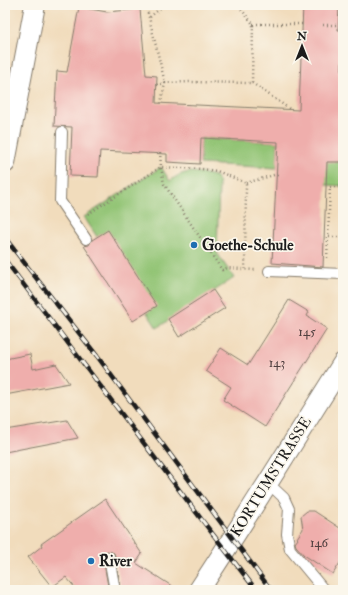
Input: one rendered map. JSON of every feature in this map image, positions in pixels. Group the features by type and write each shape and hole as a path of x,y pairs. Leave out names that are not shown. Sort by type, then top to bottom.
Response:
{"street":[{"path":"5,163 35,5"},
{"name":"KORTUMSTRASSE","path":"199,590 343,364"}],"lane":[{"path":"62,132 60,201 86,239"},
{"path":"269,271 343,274"},
{"path":"267,482 284,498 289,509 287,534 290,548 324,590"},
{"path":"109,558 114,585"}],"path":[{"path":"146,5 165,83 161,103"},
{"path":"150,17 164,5"},
{"path":"238,5 254,24 252,84"},
{"path":"254,24 302,24"},
{"path":"323,25 343,25"},
{"path":"157,85 165,83 189,82 252,84 291,110"},
{"path":"160,152 164,184 222,270 227,268 269,271"},
{"path":"75,223 161,167 217,171 246,183 274,175 280,175"},
{"path":"245,269 246,183"},
{"path":"326,274 330,187 343,187"},
{"path":"328,236 343,237"}],"green space":[{"path":"201,138 278,142 277,168 200,164"},
{"path":"310,161 343,162 343,186 309,184"},
{"path":"161,167 170,181 181,174 192,172 215,176 219,183 217,253 234,278 157,328 84,217"}],"building":[{"path":"303,5 339,5 338,30 343,30 341,92 343,92 343,162 327,162 323,267 272,263 278,142 201,138 200,164 167,162 167,154 100,151 98,177 70,176 72,127 54,126 57,71 67,72 79,7 107,12 140,9 146,75 157,76 156,103 299,110"},
{"path":"108,230 157,306 133,321 84,246 89,245 92,240"},
{"path":"213,290 225,308 179,337 168,319"},
{"path":"289,300 309,312 307,316 327,329 265,427 223,400 231,387 206,371 221,348 248,365"},
{"path":"30,354 33,369 56,364 69,383 5,395 5,359"},
{"path":"67,420 78,438 5,452 5,430"},
{"path":"105,499 142,554 136,563 178,590 118,590 120,584 115,556 114,553 108,551 105,552 103,558 110,590 77,590 66,577 52,587 28,557 42,546 41,544"},
{"path":"307,511 314,511 343,530 343,558 333,574 304,555 296,546 295,543 298,539 297,538 303,529 301,516"}],"railway":[{"path":"5,238 97,356 271,590"},
{"path":"5,260 256,590"}],"place":[{"name":"Goethe-Schule","path":"194,245"},
{"name":"River","path":"91,561"}]}
